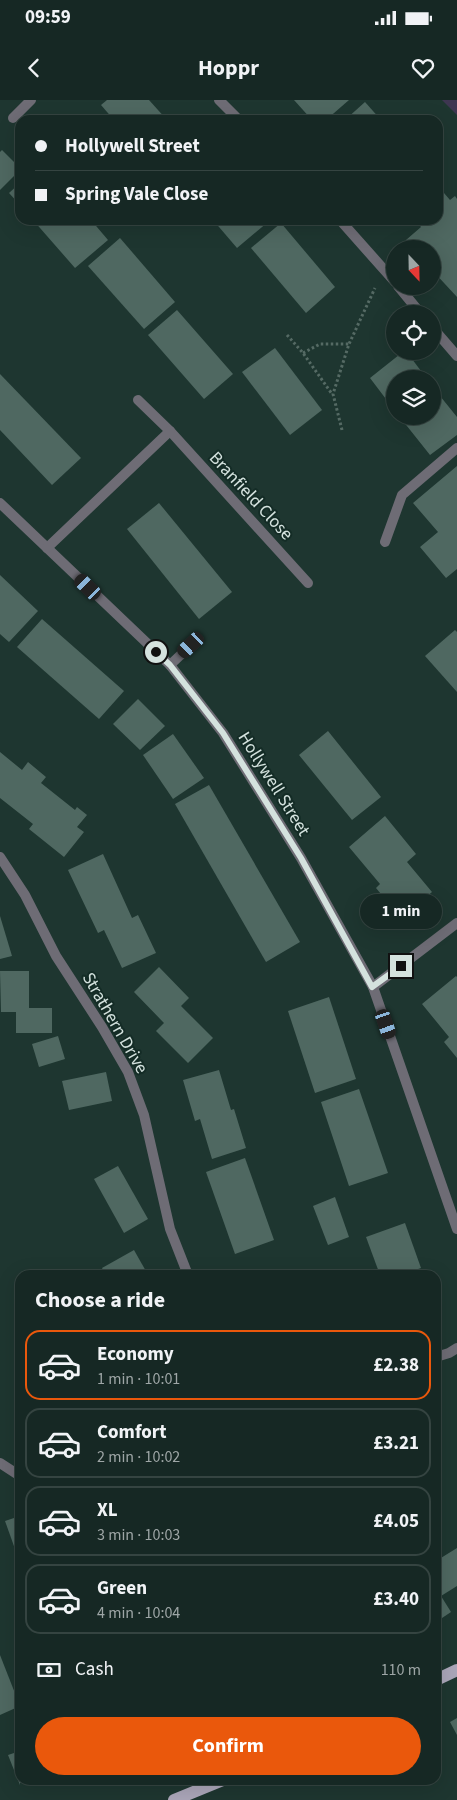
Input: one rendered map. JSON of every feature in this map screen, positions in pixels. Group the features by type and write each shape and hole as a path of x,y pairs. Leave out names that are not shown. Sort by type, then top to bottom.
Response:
{"main road":[{"path":"441,1678 457,1670"},
{"path":"174,1800 212,1785"}],"street":[{"path":"16,115 31,100"},
{"path":"219,100 234,115"},
{"path":"344,225 386,271"},
{"path":"406,295 414,305"},
{"path":"441,337 457,356"},
{"name":"Branfield Close","path":"138,400 170,431 308,583"},
{"path":"47,548 170,431"},
{"path":"385,542 402,495 457,448"},
{"name":"Hollywell Street","path":"0,503 170,665 223,733 301,858 372,987 457,1229"},
{"path":"170,665 191,645"},
{"name":"Strathern Drive","path":"0,857 26,895 56,956 102,1027 128,1072 144,1115 170,1229 186,1270"},
{"path":"372,987 457,923"},
{"path":"441,1355 457,1348"},
{"path":"0,1463 15,1473"}],"path":[{"path":"332,394 349,344 384,269"},
{"path":"287,335 303,353 332,394 342,430"},
{"path":"303,353 320,344 349,344"}],"shaded area":[{"path":"442,100 457,100 457,115"}],"building":[{"path":"107,100 149,100 162,115 110,115 101,105"},
{"path":"294,100 349,100 332,115 308,115"},
{"path":"365,102 377,115 351,115"},
{"path":"2,150 15,163 15,175 0,190 0,152"},
{"path":"15,188 15,200 9,193"},
{"path":"443,192 450,200 455,196 457,199 457,297 441,280 441,240 406,240 421,227 419,225 443,225"},
{"path":"37,225 95,225 108,240 75,268"},
{"path":"217,225 264,225 237,248"},
{"path":"279,225 283,225 335,287 306,313 251,248"},
{"path":"120,238 175,302 144,329 88,266"},
{"path":"177,310 233,374 204,399 148,335"},
{"path":"275,348 322,410 290,435 242,372"},
{"path":"393,360 413,360 420,370 386,370 386,399 370,378"},
{"path":"0,374 81,458 52,485 0,430"},
{"path":"441,397 457,417 457,435 430,455 406,425 441,425"},
{"path":"457,466 457,569 446,578 420,547 438,532 413,503"},
{"path":"159,503 232,592 199,619 127,529"},
{"path":"0,575 38,611 9,642 0,634"},
{"path":"42,619 124,691 99,719 17,647"},
{"path":"455,630 457,632 457,692 425,656"},
{"path":"138,699 165,726 140,750 113,724"},
{"path":"328,731 381,797 352,820 299,755"},
{"path":"173,734 204,778 173,799 143,755"},
{"path":"0,752 22,770 28,762 46,777 41,783 75,810 77,807 87,815 77,827 84,832 64,857 29,829 33,824 0,798"},
{"path":"209,785 300,942 266,962 175,804"},
{"path":"385,816 416,854 407,862 432,892 401,918 376,888 380,884 349,847"},
{"path":"103,854 132,918 138,915 156,953 122,968 104,930 98,933 68,870"},
{"path":"0,916 12,956 0,959"},
{"path":"159,967 189,998 181,1006 213,1038 188,1063 156,1031 164,1023 134,992"},
{"path":"0,971 29,971 29,1008 52,1008 52,1033 16,1033 16,1012 1,1012"},
{"path":"456,976 457,1058 444,1042 449,1037 422,1004"},
{"path":"329,997 356,1079 315,1093 288,1011"},
{"path":"58,1036 65,1059 39,1067 32,1044"},
{"path":"219,1070 231,1110 234,1109 246,1148 212,1159 200,1119 195,1121 183,1080"},
{"path":"106,1072 112,1101 69,1110 62,1081"},
{"path":"359,1089 388,1173 349,1186 321,1102"},
{"path":"245,1158 274,1240 235,1254 206,1172"},
{"path":"118,1166 148,1219 124,1233 94,1179"},
{"path":"335,1197 349,1237 328,1245 313,1206"},
{"path":"405,1223 421,1268 415,1270 378,1270 366,1237"},
{"path":"134,1250 145,1270 103,1270 102,1268"},
{"path":"15,1518 15,1549 5,1521"},
{"path":"457,1548 457,1586 441,1596 441,1558"},
{"path":"441,1596 451,1612 441,1619"},
{"path":"0,1655 15,1693 15,1708 0,1715"},
{"path":"457,1718 457,1735 450,1722"},
{"path":"15,1753 15,1772 8,1755"}],"route":[{"path":"156,652 170,665 223,733 301,858 372,987 401,966"}]}
